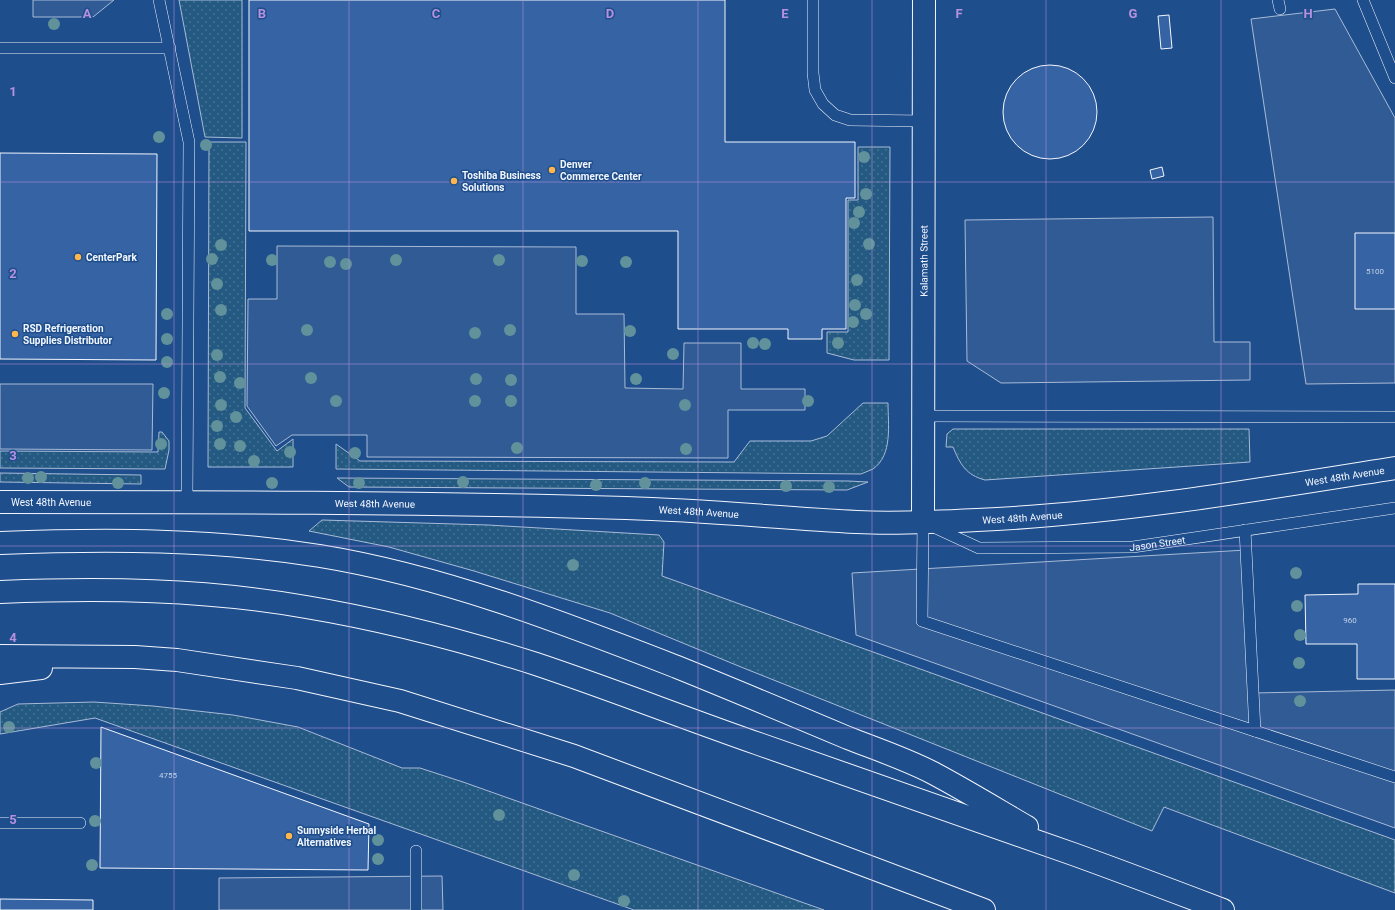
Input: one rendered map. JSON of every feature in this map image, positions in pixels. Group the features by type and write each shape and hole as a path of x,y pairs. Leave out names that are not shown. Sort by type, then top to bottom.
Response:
{"main road":[{"name":"Kalamath Street","path":"923,522 924,0"},
{"name":"West 48th Avenue","path":"0,502 383,503 666,509 860,522 923,522 978,520 1092,511 1286,486 1395,468"},
{"path":"0,543 174,541 225,544 320,556 359,563 446,586 524,610 624,646 736,690 932,773 1075,855"},
{"path":"0,592 69,589 130,590 184,592 246,598 305,607 421,632 480,647 562,673 1075,855 1223,910"},
{"path":"0,656 135,657 177,660 297,678 400,702 574,756 984,910"},
{"path":"0,673 135,657"}],"lane":[{"path":"160,0 189,142 187,502"},
{"path":"813,0 813,73 815,90 823,104 835,114 850,120 924,121"},
{"path":"1363,0 1395,78"},
{"path":"0,48 170,48"},
{"path":"923,416 1395,417"},
{"name":"Jason Street","path":"923,522 979,548 1133,547 1395,508"},
{"path":"923,522 922,621 1395,777"},
{"path":"1245,530 1255,731"},
{"path":"0,823 80,823"},
{"path":"416,851 416,910"}],"shaded area":[{"path":"33,0 114,0 93,17 33,17"},
{"path":"179,0 242,0 242,138 205,137"},
{"path":"1335,9 1395,118 1395,383 1306,384 1251,19"},
{"path":"209,142 246,142 245,408 277,451 293,439 293,467 208,467"},
{"path":"858,147 890,147 889,360 854,360 827,353 827,332 848,332 848,200 858,200"},
{"path":"1213,217 1214,342 1250,342 1250,380 1001,383 967,361 965,220"},
{"path":"277,246 576,247 576,314 624,314 625,388 683,389 684,343 741,343 741,389 805,389 805,410 728,410 728,458 367,457 367,435 292,435 276,446 247,406 248,299 277,299"},
{"path":"0,384 153,384 152,450 0,449"},
{"path":"863,403 888,403 889,429 887,448 884,456 873,469 861,474 336,469 336,444 360,461 734,462 750,441 811,441 827,436"},
{"path":"953,429 1249,429 1250,462 985,480 968,472 958,459 953,447 946,447 947,434"},
{"path":"159,432 162,432 169,441 169,450 165,469 0,468 0,451 158,452"},
{"path":"0,473 141,475 141,484 0,482"},
{"path":"337,478 868,482 847,490 349,487"},
{"path":"322,520 488,525 659,535 664,542 662,576 1395,840 1395,893 1164,807 1152,831 741,667 610,613 474,571 389,547 309,531"},
{"path":"1246,550 1254,693 1395,690 1395,828 856,635 852,573"},
{"path":"94,702 153,706 233,715 298,727 402,768 420,768 463,782 824,910 634,910 95,718 0,734 0,712 18,704"},
{"path":"442,876 443,910 219,910 219,878"}],"building":[{"name":"Denver Commerce Center","path":"249,0 725,0 725,142 855,142 855,198 846,198 846,329 822,329 822,339 788,339 788,329 678,329 678,231 249,231"},
{"path":"1169,15 1172,48 1161,49 1158,16"},
{"path":"1050,65 1068,69 1083,79 1093,94 1097,112 1093,130 1083,145 1068,155 1050,159 1032,155 1017,145 1007,130 1003,112 1007,94 1017,79 1032,69"},
{"name":"CenterPark","path":"0,153 157,154 156,360 0,359"},
{"path":"1162,167 1164,176 1152,179 1150,170"},
{"path":"1355,233 1395,233 1395,309 1355,309"},
{"path":"1358,584 1395,584 1395,679 1357,679 1357,644 1306,644 1305,595 1358,594"},
{"path":"101,727 369,824 368,870 100,868"},
{"path":"0,899 93,900 93,910 0,910"}],"place":[{"name":"Denver Commerce Center","path":"552,170"},
{"name":"Toshiba Business Solutions","path":"454,181"},
{"name":"CenterPark","path":"78,257"},
{"name":"RSD Refrigeration Supplies Distributor","path":"15,334"},
{"name":"Sunnyside Herbal Alternatives","path":"289,836"}]}
